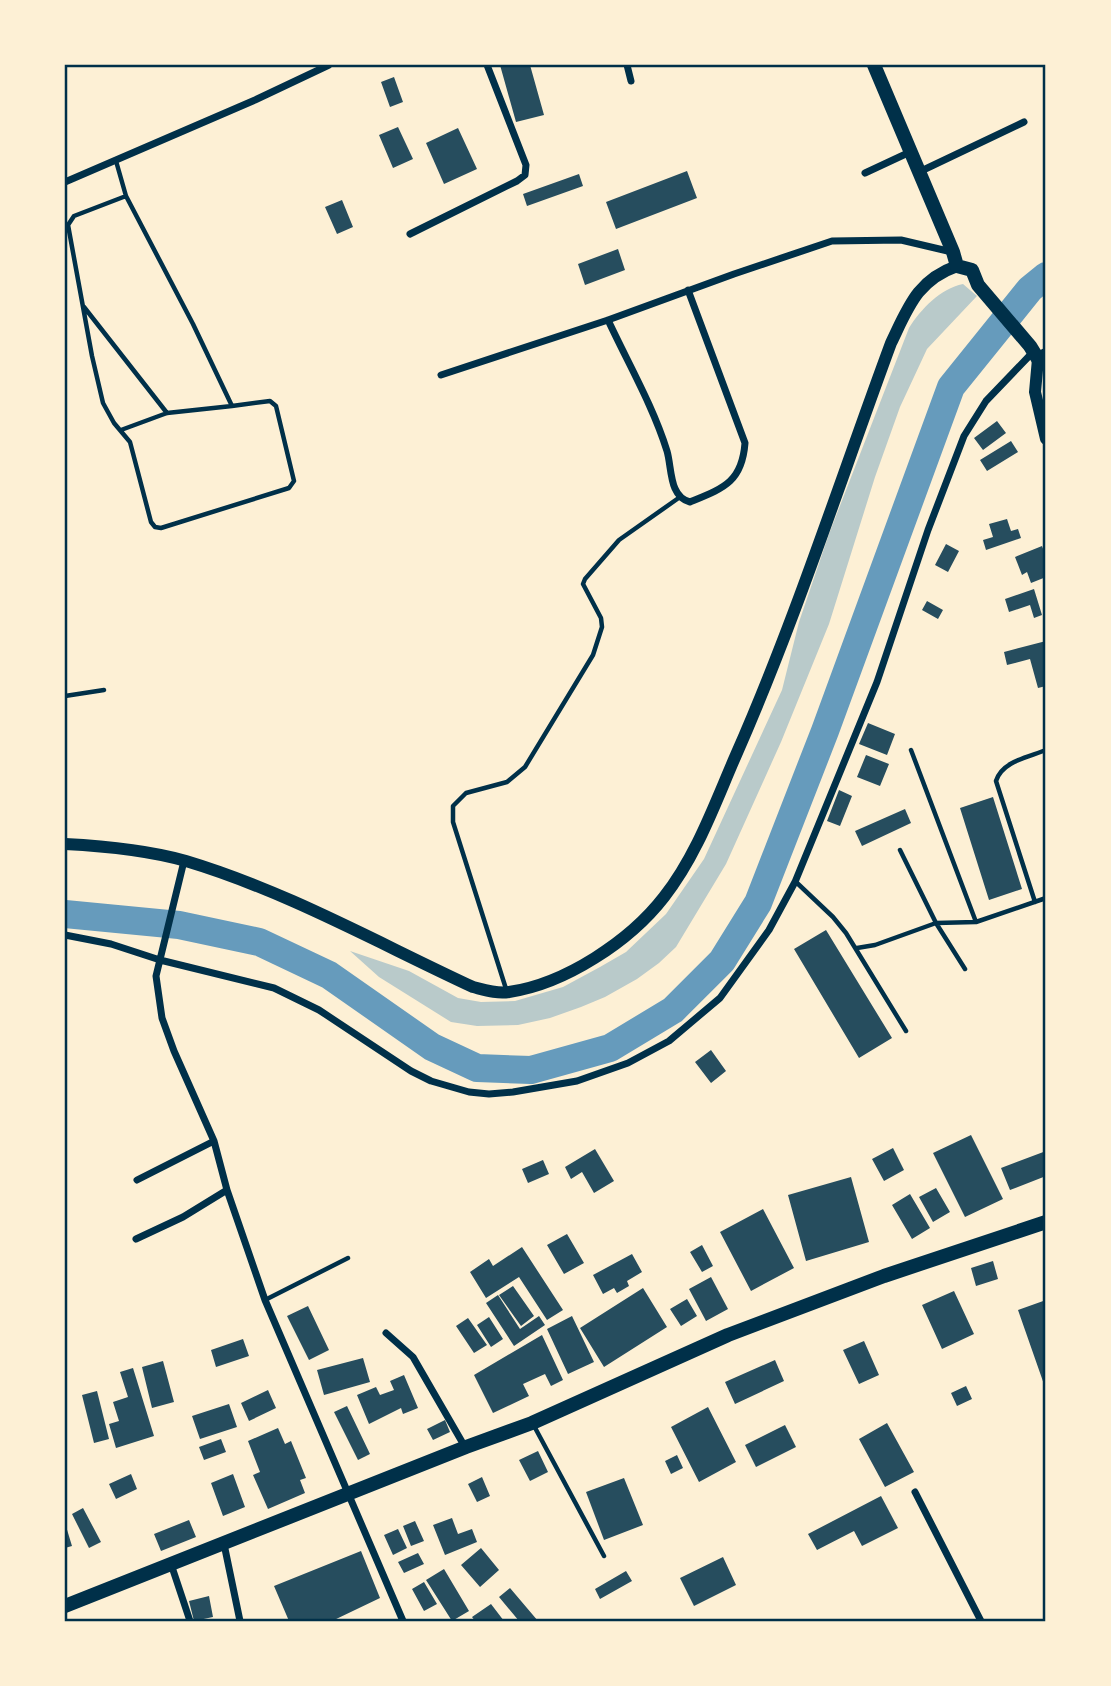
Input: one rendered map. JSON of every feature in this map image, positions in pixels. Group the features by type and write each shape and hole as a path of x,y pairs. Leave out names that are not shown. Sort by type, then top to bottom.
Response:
{"main road":[{"path":"874,65 955,259 972,270 978,285 1037,353 1035,392 1046,439"},
{"path":"65,844 133,850 184,861 271,890 473,987 491,992 507,992 537,985 603,953 644,919 678,877 695,847 770,679 891,343 924,284 955,259"},
{"path":"65,1606 532,1423 728,1335 884,1276 1046,1222"}],"street":[{"path":"65,182 329,65"},
{"path":"410,234 517,181 525,174 526,165 487,65"},
{"path":"627,65 631,81"},
{"path":"919,172 1024,122"},
{"path":"865,173 911,152"},
{"path":"441,375 608,320 832,241 901,240 955,259"},
{"path":"608,320 666,448 674,489 680,498 690,502 717,491 732,481 744,461 746,443 688,290"},
{"path":"65,935 111,944 160,960 274,988 319,1010 411,1071 430,1081 469,1092 513,1092 577,1081 628,1063 669,1041 720,998 769,930 795,882 877,682 928,530 964,436 986,401 1037,353"},
{"path":"184,861 156,976 162,1018 214,1141 226,1190 265,1300 403,1621"},
{"path":"137,1180 214,1141"},
{"path":"136,1239 183,1217 226,1190"},
{"path":"386,1333 413,1357 466,1447"},
{"path":"915,1492 981,1621"},
{"path":"224,1543 240,1621"},
{"path":"171,1564 190,1621"}],"lane":[{"path":"116,161 126,196 193,324 232,406"},
{"path":"121,430 167,413 270,401 274,404 293,485 286,490 161,528 155,527 151,522 130,442 114,423 103,403 82,305 69,222 74,216 126,196"},
{"path":"82,305 167,413"},
{"path":"507,992 453,822 453,806 466,793 507,782 525,767 593,655 601,634 601,618 583,584 587,574 631,530 680,498"},
{"path":"65,696 104,690"},
{"path":"911,750 976,922"},
{"path":"1035,902 996,781 1007,766 1046,750"},
{"path":"900,850 936,923 965,969"},
{"path":"795,882 833,917 856,948 906,1031"},
{"path":"856,948 875,945 936,923 976,922 1046,898"},
{"path":"265,1300 348,1258"},
{"path":"532,1423 604,1556"}],"shaded area":[{"path":"963,284 977,296 927,349 900,407 829,624 781,742 726,864 676,947 637,979 605,997 550,1018 518,1025 477,1026 451,1022 379,977 350,951 409,971 458,998 481,1002 515,1001 563,987 600,967 626,952 666,914 704,859 782,690 799,622 829,534 909,328 932,301 947,290"}],"building":[{"path":"500,65 530,65 544,115 516,122"},
{"path":"394,77 403,102 390,107 381,82"},
{"path":"398,127 413,159 393,168 379,135"},
{"path":"458,128 477,169 444,184 426,143"},
{"path":"687,171 697,198 616,229 606,202"},
{"path":"579,174 583,186 527,206 523,194"},
{"path":"342,200 353,227 337,234 325,207"},
{"path":"618,249 625,270 585,285 578,264"},
{"path":"997,421 1006,433 983,450 974,438"},
{"path":"1011,441 1018,452 987,471 980,460"},
{"path":"1007,519 1011,531 1018,529 1021,538 986,550 983,540 993,537 989,524"},
{"path":"946,544 959,551 948,572 935,565"},
{"path":"1042,546 1046,557 1046,577 1031,583 1027,572 1022,575 1015,557"},
{"path":"1034,589 1042,615 1034,618 1030,605 1009,612 1005,599"},
{"path":"927,601 943,610 938,619 922,610"},
{"path":"1046,641 1046,686 1038,688 1030,659 1007,665 1004,652"},
{"path":"868,723 895,734 887,755 859,744"},
{"path":"866,755 889,764 880,786 857,777"},
{"path":"839,790 852,796 840,826 827,821"},
{"path":"993,797 1022,889 989,900 960,808"},
{"path":"905,809 911,823 862,846 855,831"},
{"path":"826,930 892,1038 859,1058 794,949"},
{"path":"711,1050 726,1071 711,1083 695,1062"},
{"path":"971,1135 1003,1199 965,1217 933,1153"},
{"path":"893,1148 904,1170 884,1181 872,1159"},
{"path":"595,1149 614,1181 594,1193 582,1172 571,1179 565,1167"},
{"path":"1046,1151 1046,1176 1010,1190 1001,1168"},
{"path":"543,1160 549,1174 528,1183 522,1169"},
{"path":"851,1177 869,1242 806,1261 788,1195"},
{"path":"936,1188 950,1212 933,1222 919,1197"},
{"path":"910,1194 930,1228 912,1239 892,1205"},
{"path":"763,1209 794,1268 751,1291 720,1232"},
{"path":"567,1234 584,1263 564,1274 547,1245"},
{"path":"702,1245 713,1266 702,1272 690,1252"},
{"path":"522,1247 563,1310 547,1320 519,1277 486,1298 470,1272 489,1259 493,1266"},
{"path":"632,1254 642,1272 627,1281 629,1286 617,1293 614,1288 603,1294 593,1275"},
{"path":"993,1261 998,1279 976,1286 971,1268"},
{"path":"711,1277 728,1309 706,1321 689,1289"},
{"path":"513,1286 534,1316 521,1326 499,1295"},
{"path":"643,1288 667,1327 604,1367 580,1328"},
{"path":"954,1291 974,1334 942,1349 922,1305"},
{"path":"498,1295 520,1329 539,1316 545,1325 514,1346 486,1303"},
{"path":"687,1299 697,1316 681,1326 670,1309"},
{"path":"1046,1300 1046,1390 1018,1310"},
{"path":"308,1306 329,1350 309,1360 287,1316"},
{"path":"572,1316 594,1362 568,1374 547,1329"},
{"path":"489,1317 503,1339 491,1347 477,1325"},
{"path":"468,1318 487,1345 474,1353 456,1326"},
{"path":"542,1335 563,1380 551,1386 545,1374 523,1384 529,1396 493,1413 474,1375"},
{"path":"243,1339 249,1356 216,1367 211,1350"},
{"path":"864,1341 879,1375 859,1384 843,1350"},
{"path":"363,1358 370,1382 324,1395 317,1370"},
{"path":"775,1360 784,1381 735,1404 725,1382"},
{"path":"163,1361 174,1402 152,1408 142,1367"},
{"path":"133,1368 154,1436 116,1448 109,1424 119,1421 113,1402 128,1397 120,1372"},
{"path":"404,1375 418,1408 403,1414 401,1408 369,1424 357,1395 376,1387 380,1395 394,1390 390,1381"},
{"path":"966,1386 972,1399 957,1406 951,1393"},
{"path":"268,1390 276,1408 249,1421 241,1403"},
{"path":"97,1391 109,1439 94,1443 82,1395"},
{"path":"229,1404 237,1427 200,1439 192,1416"},
{"path":"347,1406 370,1454 358,1460 334,1412"},
{"path":"708,1407 736,1462 699,1482 671,1427"},
{"path":"445,1420 450,1432 433,1440 427,1429"},
{"path":"887,1423 914,1472 885,1487 859,1439"},
{"path":"785,1425 796,1447 756,1467 745,1445"},
{"path":"278,1428 285,1444 291,1441 306,1478 300,1480 305,1493 268,1509 253,1475 260,1472 248,1441"},
{"path":"221,1439 226,1452 204,1460 199,1447"},
{"path":"538,1451 548,1472 530,1481 519,1460"},
{"path":"677,1455 683,1468 671,1474 665,1461"},
{"path":"131,1474 137,1489 116,1499 109,1484"},
{"path":"233,1474 245,1507 223,1516 211,1483"},
{"path":"482,1477 490,1496 477,1502 468,1484"},
{"path":"624,1478 643,1525 604,1540 586,1492"},
{"path":"881,1496 898,1528 862,1546 854,1531 817,1550 808,1534"},
{"path":"83,1508 101,1542 89,1548 72,1514"},
{"path":"452,1518 458,1534 472,1529 477,1542 445,1555 433,1525"},
{"path":"189,1520 196,1537 161,1551 154,1534"},
{"path":"415,1521 424,1541 411,1546 403,1526"},
{"path":"65,1523 72,1546 65,1548"},
{"path":"398,1529 407,1548 393,1555 384,1535"},
{"path":"481,1548 499,1570 480,1587 461,1565"},
{"path":"361,1551 380,1598 332,1621 289,1621 274,1586"},
{"path":"418,1553 424,1564 404,1573 398,1562"},
{"path":"723,1557 736,1585 694,1606 680,1578"},
{"path":"444,1569 469,1611 452,1621 426,1580"},
{"path":"626,1571 632,1581 600,1599 595,1589"},
{"path":"424,1582 437,1604 424,1611 412,1589"},
{"path":"510,1588 538,1621 519,1621 499,1597"},
{"path":"209,1596 213,1617 194,1621 189,1601"},
{"path":"491,1604 504,1621 475,1621 472,1617"}],"waterway":[{"path":"65,914 179,925 259,942 329,975 432,1047 477,1068 531,1070 610,1048 673,1010 722,961 758,903 825,731 951,387 1030,289 1046,276"}]}
